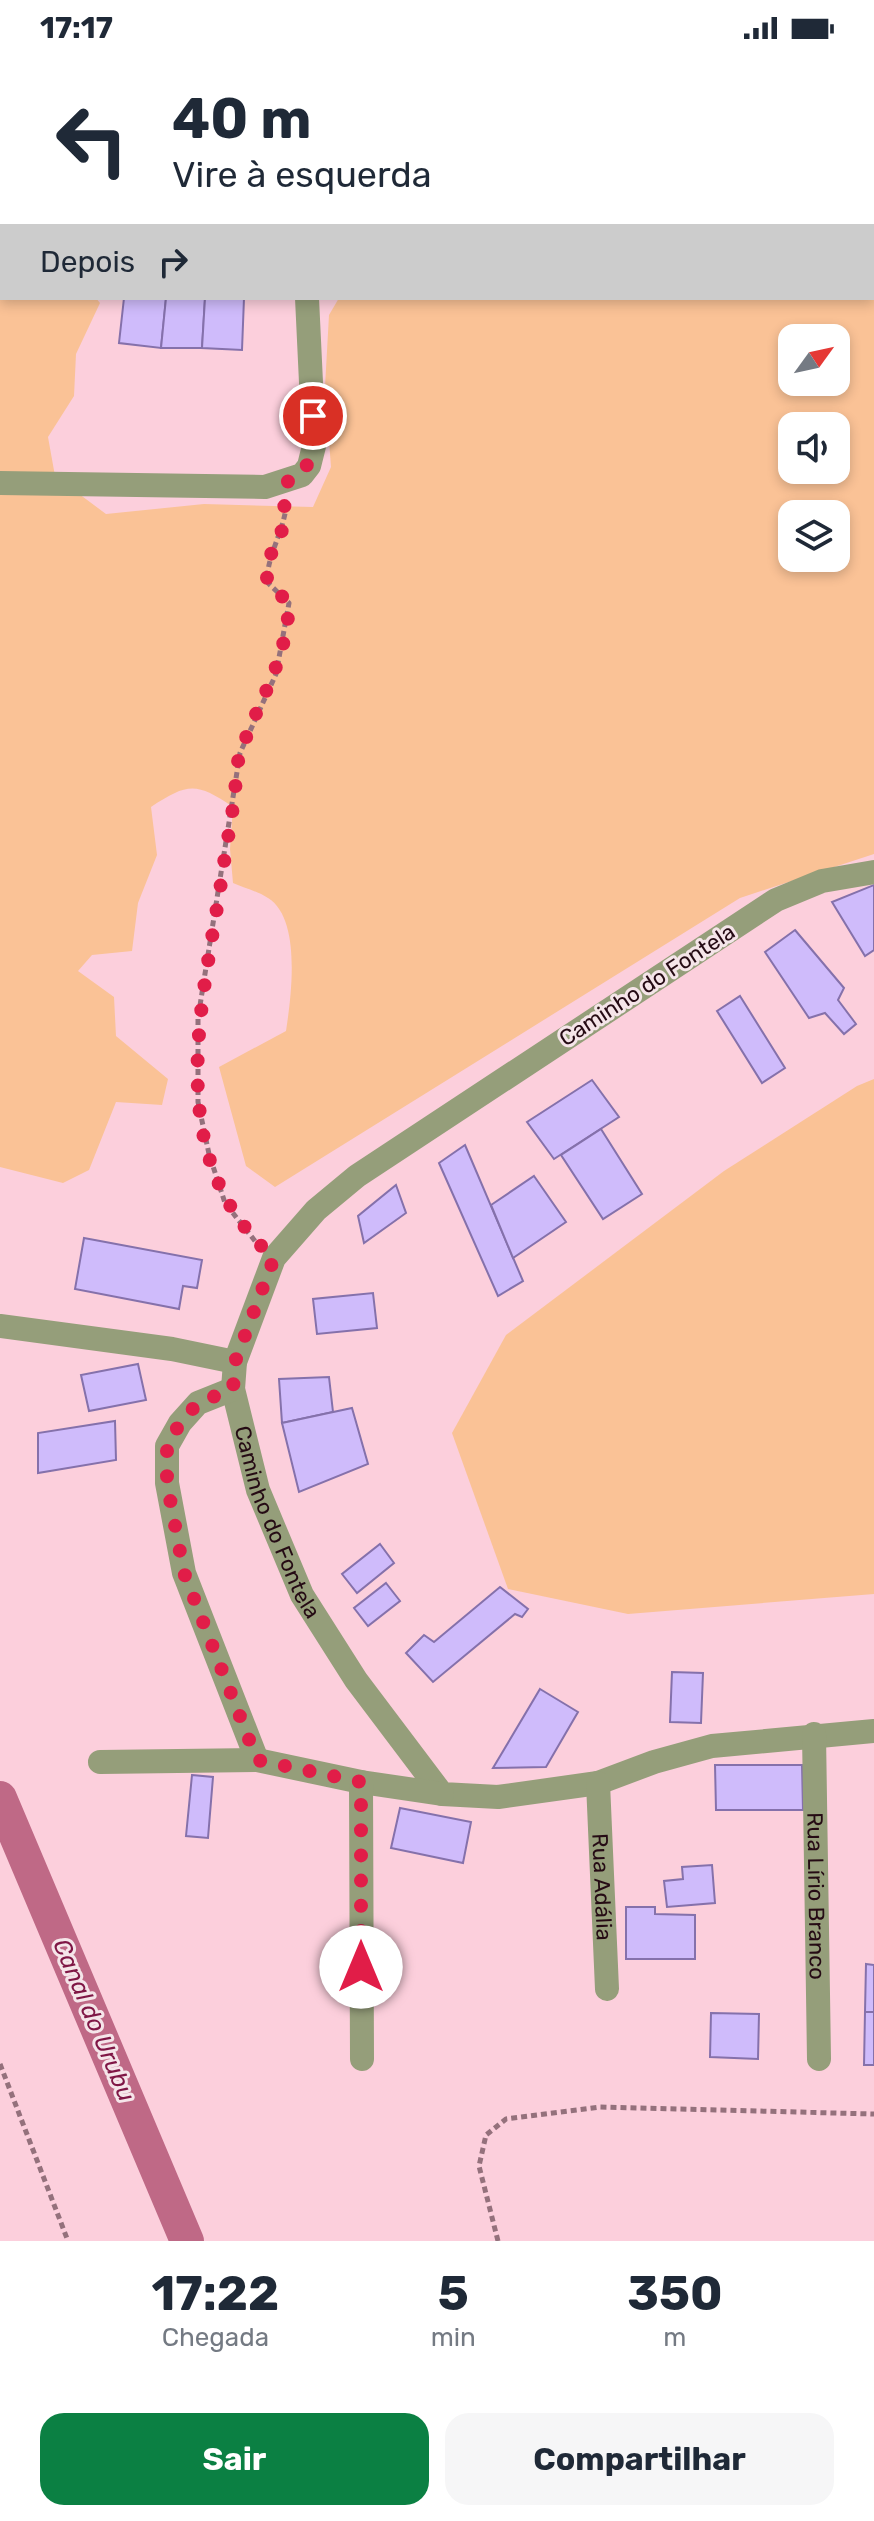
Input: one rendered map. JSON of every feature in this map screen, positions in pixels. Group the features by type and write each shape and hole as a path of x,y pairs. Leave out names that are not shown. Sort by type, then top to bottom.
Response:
{"street":[{"path":"0,483 241,489 287,482 302,475 309,466 314,446 307,300"},
{"name":"Caminho do Fontela","path":"442,1794 356,1680 302,1595 258,1490 233,1389 235,1362 274,1258 316,1210 357,1176 776,900 822,881 874,872"},
{"path":"0,1326 172,1349 235,1362"},
{"path":"233,1389 198,1403 180,1423 167,1446 167,1483 184,1573 257,1760"},
{"path":"100,1762 257,1760 361,1782 442,1794 498,1797 598,1783 654,1762 712,1746 814,1734 874,1731"},
{"name":"Rua Lírio Branco","path":"814,1734 819,2059"},
{"path":"361,1782 362,2059"},
{"name":"Rua Adália","path":"598,1783 607,1989"}],"path":[{"path":"274,1258 251,1238 225,1203 209,1154 198,1102 198,1018 240,753 276,674 289,621 289,603 267,582 267,561 281,537 287,482"},
{"path":"0,2064 68,2241"},
{"path":"498,2241 479,2166 486,2135 506,2119 600,2107 874,2114"}],"shaded area":[{"path":"0,300 98,300 100,303 76,354 74,396 48,437 55,476 106,514 204,504 313,507 331,467 325,387 329,315 338,300 874,300 874,854 740,898 275,1187 246,1166 219,1067 286,1031 292,960 286,923 279,908 268,898 233,883 230,849 233,807 201,790 174,793 151,807 157,855 138,903 132,951 92,955 78,971 114,997 116,1036 168,1079 162,1105 116,1102 89,1170 63,1183 0,1167"},
{"path":"874,1079 874,1594 628,1614 508,1589 452,1433 506,1335 724,1171 857,1086"}],"building":[{"path":"124,300 166,300 161,348 119,343"},
{"path":"166,300 205,300 202,348 161,348"},
{"path":"205,300 244,300 242,350 202,348"},
{"path":"874,885 874,950 865,956 832,902"},
{"path":"795,930 844,988 838,1000 856,1024 844,1034 825,1013 809,1018 765,952"},
{"path":"740,996 785,1068 762,1083 717,1011"},
{"path":"592,1080 619,1117 554,1159 527,1122"},
{"path":"601,1129 642,1194 603,1219 561,1155"},
{"path":"465,1145 523,1281 498,1296 439,1163"},
{"path":"534,1176 566,1222 513,1258 491,1205"},
{"path":"396,1185 406,1213 364,1243 358,1216"},
{"path":"84,1238 202,1260 197,1288 183,1286 179,1309 75,1289"},
{"path":"373,1293 377,1328 317,1334 313,1299"},
{"path":"138,1364 146,1400 89,1411 81,1375"},
{"path":"329,1377 333,1412 282,1423 279,1379"},
{"path":"352,1408 368,1464 299,1492 282,1423"},
{"path":"115,1421 116,1460 38,1473 38,1433"},
{"path":"380,1544 394,1563 357,1593 342,1574"},
{"path":"386,1583 400,1601 368,1626 354,1608"},
{"path":"500,1587 528,1609 522,1617 515,1614 433,1682 406,1653 424,1635 434,1642"},
{"path":"672,1672 703,1673 701,1723 670,1722"},
{"path":"540,1689 578,1712 546,1767 493,1768"},
{"path":"715,1765 802,1765 803,1810 716,1810"},
{"path":"192,1775 213,1777 208,1838 186,1836"},
{"path":"400,1808 471,1822 463,1863 391,1848"},
{"path":"712,1865 715,1903 667,1907 664,1881 683,1879 682,1867"},
{"path":"626,1907 655,1907 655,1914 695,1915 695,1959 626,1959"},
{"path":"866,1964 874,1965 874,2012 865,2012"},
{"path":"865,2012 874,2012 874,2065 864,2065"},
{"path":"711,2013 759,2014 758,2059 710,2057"}],"waterway":[{"name":"Canal do Urubu","path":"0,1798 187,2241"}],"route":[{"path":"313,416 314,446 309,466 302,475 287,482 281,537 267,561 267,582 289,603 289,621 276,674 240,753 198,1018 198,1102 209,1154 225,1203 251,1238 274,1258 235,1362 233,1389 198,1403 180,1423 167,1446 167,1483 184,1573 257,1760 361,1782 361,1967"}]}
